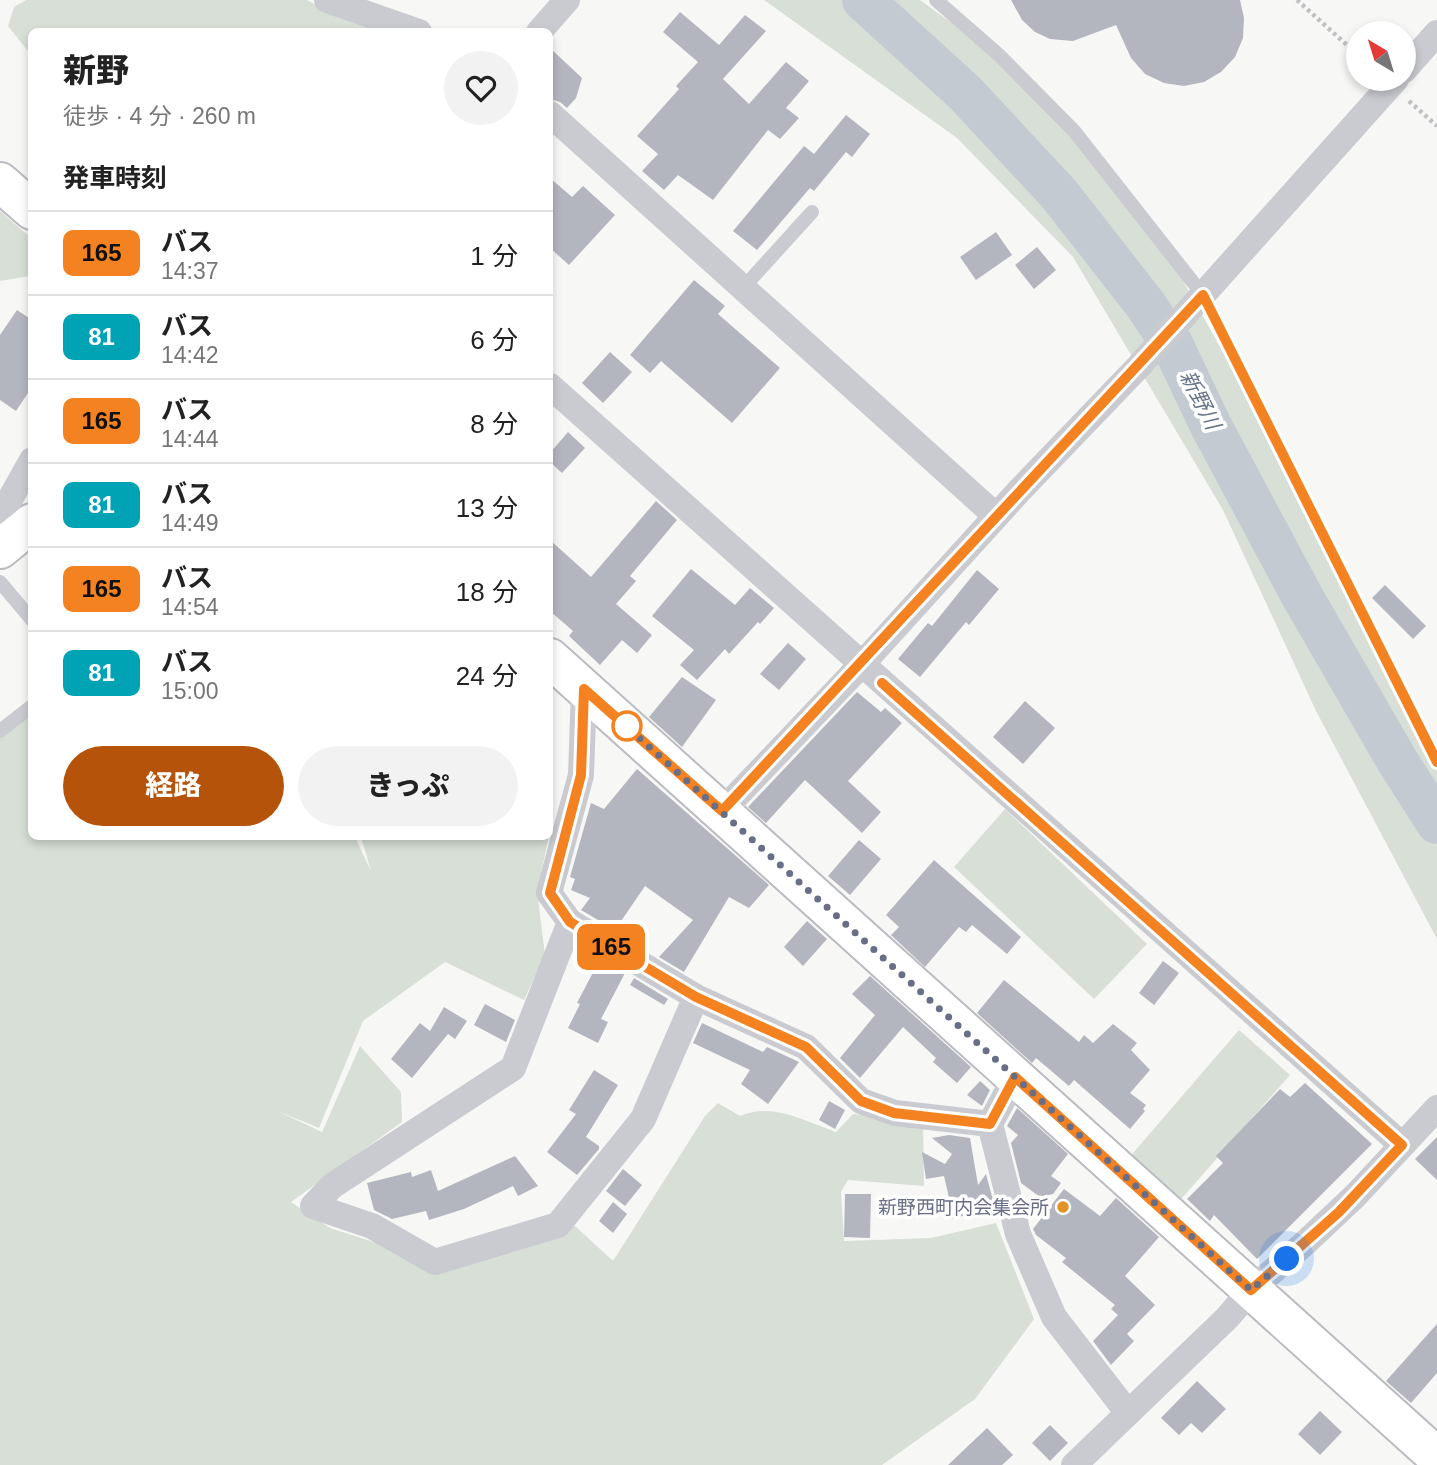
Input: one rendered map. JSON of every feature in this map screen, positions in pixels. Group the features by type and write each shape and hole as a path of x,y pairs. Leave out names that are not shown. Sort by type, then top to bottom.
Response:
{"street":[{"path":"327,0 408,28"},
{"path":"542,28 567,0"},
{"path":"1416,57 1437,33"},
{"path":"722,811 1140,365 1385,91"},
{"path":"553,117 996,516"},
{"path":"0,182 28,206"},
{"path":"553,389 1402,1145"},
{"path":"0,517 28,467"},
{"path":"0,548 28,526"},
{"path":"553,661 1437,1457"},
{"path":"584,689 581,775 550,893 570,922 696,997 806,1047 861,1101 894,1113 990,1124"},
{"path":"570,922 513,1068 332,1186 313,1206 372,1226 435,1262 558,1226 643,1119 696,997"},
{"path":"1015,1077 990,1124 1018,1234 1054,1317 1128,1413"},
{"path":"1074,1465 1227,1318 1251,1290 1355,1196 1437,1108"}],"lane":[{"path":"936,0 999,55 1075,132 1203,295 1437,762"},
{"path":"743,288 812,212"},
{"path":"0,582 28,615"},
{"path":"0,731 28,709"}],"path":[{"path":"1297,0 1346,44"}],"shaded area":[{"path":"26,0 307,0 338,17 369,28 28,28 28,51 8,26 14,7"},
{"path":"764,0 920,0 1040,87 1163,245 1313,513 1437,764 1437,939 1316,711 1223,510 1073,257 957,138"},
{"path":"0,211 28,235 28,276 0,281"},
{"path":"28,711 28,840 356,840 371,871 362,840 548,840 537,890 545,955 524,1000 445,962 363,1021 319,1128 275,1110 322,1132 360,1046 401,1092 402,1122 291,1202 330,1228 433,1261 575,1226 613,1261 705,1116 718,1103 740,1116 752,1112 776,1112 836,1132 853,1114 923,1120 924,1186 848,1180 841,1192 844,1241 931,1238 996,1223 1034,1319 975,1399 882,1465 0,1465 0,732"},
{"path":"1005,809 1147,944 1094,999 954,867"},
{"path":"1239,1030 1290,1075 1176,1205 1127,1160"}],"building":[{"path":"1011,0 1240,0 1244,18 1243,38 1235,57 1221,72 1204,82 1184,86 1164,83 1145,74 1131,58 1116,25 1073,41 1050,39 1035,32 1022,20"},
{"path":"680,12 719,45 745,15 766,31 723,79 749,104 786,62 809,81 786,108 799,118 780,139 768,130 713,200 678,175 664,190 642,171 658,154 637,136 679,89 676,86 698,62 663,32"},
{"path":"553,51 582,78 576,98 567,108 553,100"},
{"path":"846,115 870,134 852,157 846,152 814,191 810,188 757,250 733,231 804,146 814,154"},
{"path":"553,181 572,197 583,186 615,215 569,265 553,251"},
{"path":"996,232 1012,255 976,280 960,257"},
{"path":"1037,247 1056,270 1034,289 1015,265"},
{"path":"694,280 725,306 718,314 780,368 732,423 661,361 650,373 630,355"},
{"path":"17,310 28,317 28,393 16,411 0,400 0,335"},
{"path":"610,352 632,372 603,403 582,383"},
{"path":"568,432 585,448 562,473 553,465 553,450"},
{"path":"656,501 677,520 630,576 636,581 616,604 652,635 637,653 622,640 600,665 569,636 573,631 553,614 553,543 591,577"},
{"path":"691,569 735,605 750,588 774,608 729,654 725,649 697,680 680,665 694,650 652,616"},
{"path":"977,570 999,589 969,625 966,622 920,677 898,659 928,623 932,626"},
{"path":"1385,585 1426,626 1413,639 1372,598"},
{"path":"788,643 806,659 779,690 760,674"},
{"path":"682,677 716,700 682,747 649,717"},
{"path":"857,692 881,712 885,708 902,723 848,781 881,812 862,833 805,780 766,823 748,807"},
{"path":"1025,701 1055,728 1023,764 993,737"},
{"path":"637,769 769,885 749,908 729,897 684,972 659,957 693,920 645,886 615,930 581,910 590,898 571,890 575,879 570,877 591,803 604,809"},
{"path":"859,840 881,859 850,895 828,876"},
{"path":"934,860 1021,937 1007,954 972,925 966,932 959,927 925,967 891,935 899,927 886,915"},
{"path":"807,921 827,939 803,966 784,947"},
{"path":"600,959 625,973 601,1019 608,1022 598,1043 568,1028 580,1004 577,1003"},
{"path":"1163,961 1179,973 1154,1005 1139,993"},
{"path":"870,976 971,1067 957,1083 933,1062 936,1058 903,1027 860,1078 840,1058 875,1015 852,994"},
{"path":"634,978 668,999 664,1005 630,985"},
{"path":"1004,980 1079,1042 1084,1035 1093,1043 1113,1024 1137,1043 1131,1050 1150,1070 1130,1093 1146,1105 1143,1109 1145,1111 1130,1129 1074,1080 1069,1086 1036,1058 1032,1063 977,1013"},
{"path":"485,1004 515,1020 506,1042 474,1025"},
{"path":"444,1007 467,1021 455,1039 448,1034 412,1078 391,1059 420,1023 430,1031"},
{"path":"702,1023 763,1052 767,1047 799,1062 768,1104 741,1084 750,1070 693,1043"},
{"path":"594,1070 618,1085 586,1137 599,1146 599,1149 577,1175 547,1152 576,1114 569,1110"},
{"path":"980,1081 990,1090 982,1106 967,1095"},
{"path":"1305,1083 1372,1144 1257,1259 1214,1215 1210,1221 1187,1199 1223,1163 1216,1156 1280,1089 1290,1097"},
{"path":"829,1101 845,1110 835,1129 819,1120"},
{"path":"1017,1108 1068,1154 1051,1176 1061,1183 1053,1194 1040,1197 1021,1183 1011,1143 1018,1135 1007,1126"},
{"path":"949,1135 970,1138 978,1185 986,1174 995,1208 950,1219 953,1215 944,1176 926,1179 922,1152 945,1164 952,1154 932,1138"},
{"path":"1437,1137 1437,1180 1415,1159"},
{"path":"515,1156 538,1186 518,1196 513,1186 464,1209 429,1220 426,1211 392,1219 374,1210 367,1183 411,1172 412,1177 431,1170 438,1191"},
{"path":"623,1169 642,1185 625,1206 606,1191"},
{"path":"1064,1189 1100,1216 1116,1198 1159,1237 1125,1276 1155,1305 1127,1334 1134,1341 1111,1365 1093,1341 1118,1315 1111,1309 1115,1305 1062,1262 1066,1258 1036,1235 1033,1229"},
{"path":"845,1194 871,1194 870,1238 844,1237"},
{"path":"613,1202 627,1214 613,1233 599,1221"},
{"path":"1437,1324 1437,1373 1411,1403 1386,1381"},
{"path":"1197,1381 1226,1409 1202,1433 1191,1423 1179,1435 1161,1418"},
{"path":"1320,1411 1342,1432 1320,1455 1298,1434"},
{"path":"1050,1425 1068,1443 1050,1461 1032,1443"},
{"path":"987,1428 1013,1455 1002,1465 948,1465"}],"waterway":[{"name":"新野川","path":"863,0 965,93 1059,194 1145,304 1172,344 1211,426 1302,596 1398,762 1437,823"}],"bus line":[{"name":"165","path":"882,683 1402,1145 1339,1212 1251,1290 1015,1077 990,1124 894,1113 861,1101 806,1047 696,997 570,922 550,893 581,775 584,689 722,811 862,664 1019,491 1203,295 1437,762"}],"place":[{"name":"新野西町内会集会所","path":"1063,1207"}],"route":[{"path":"627,726 624,724 1251,1290 1287,1259"}]}
